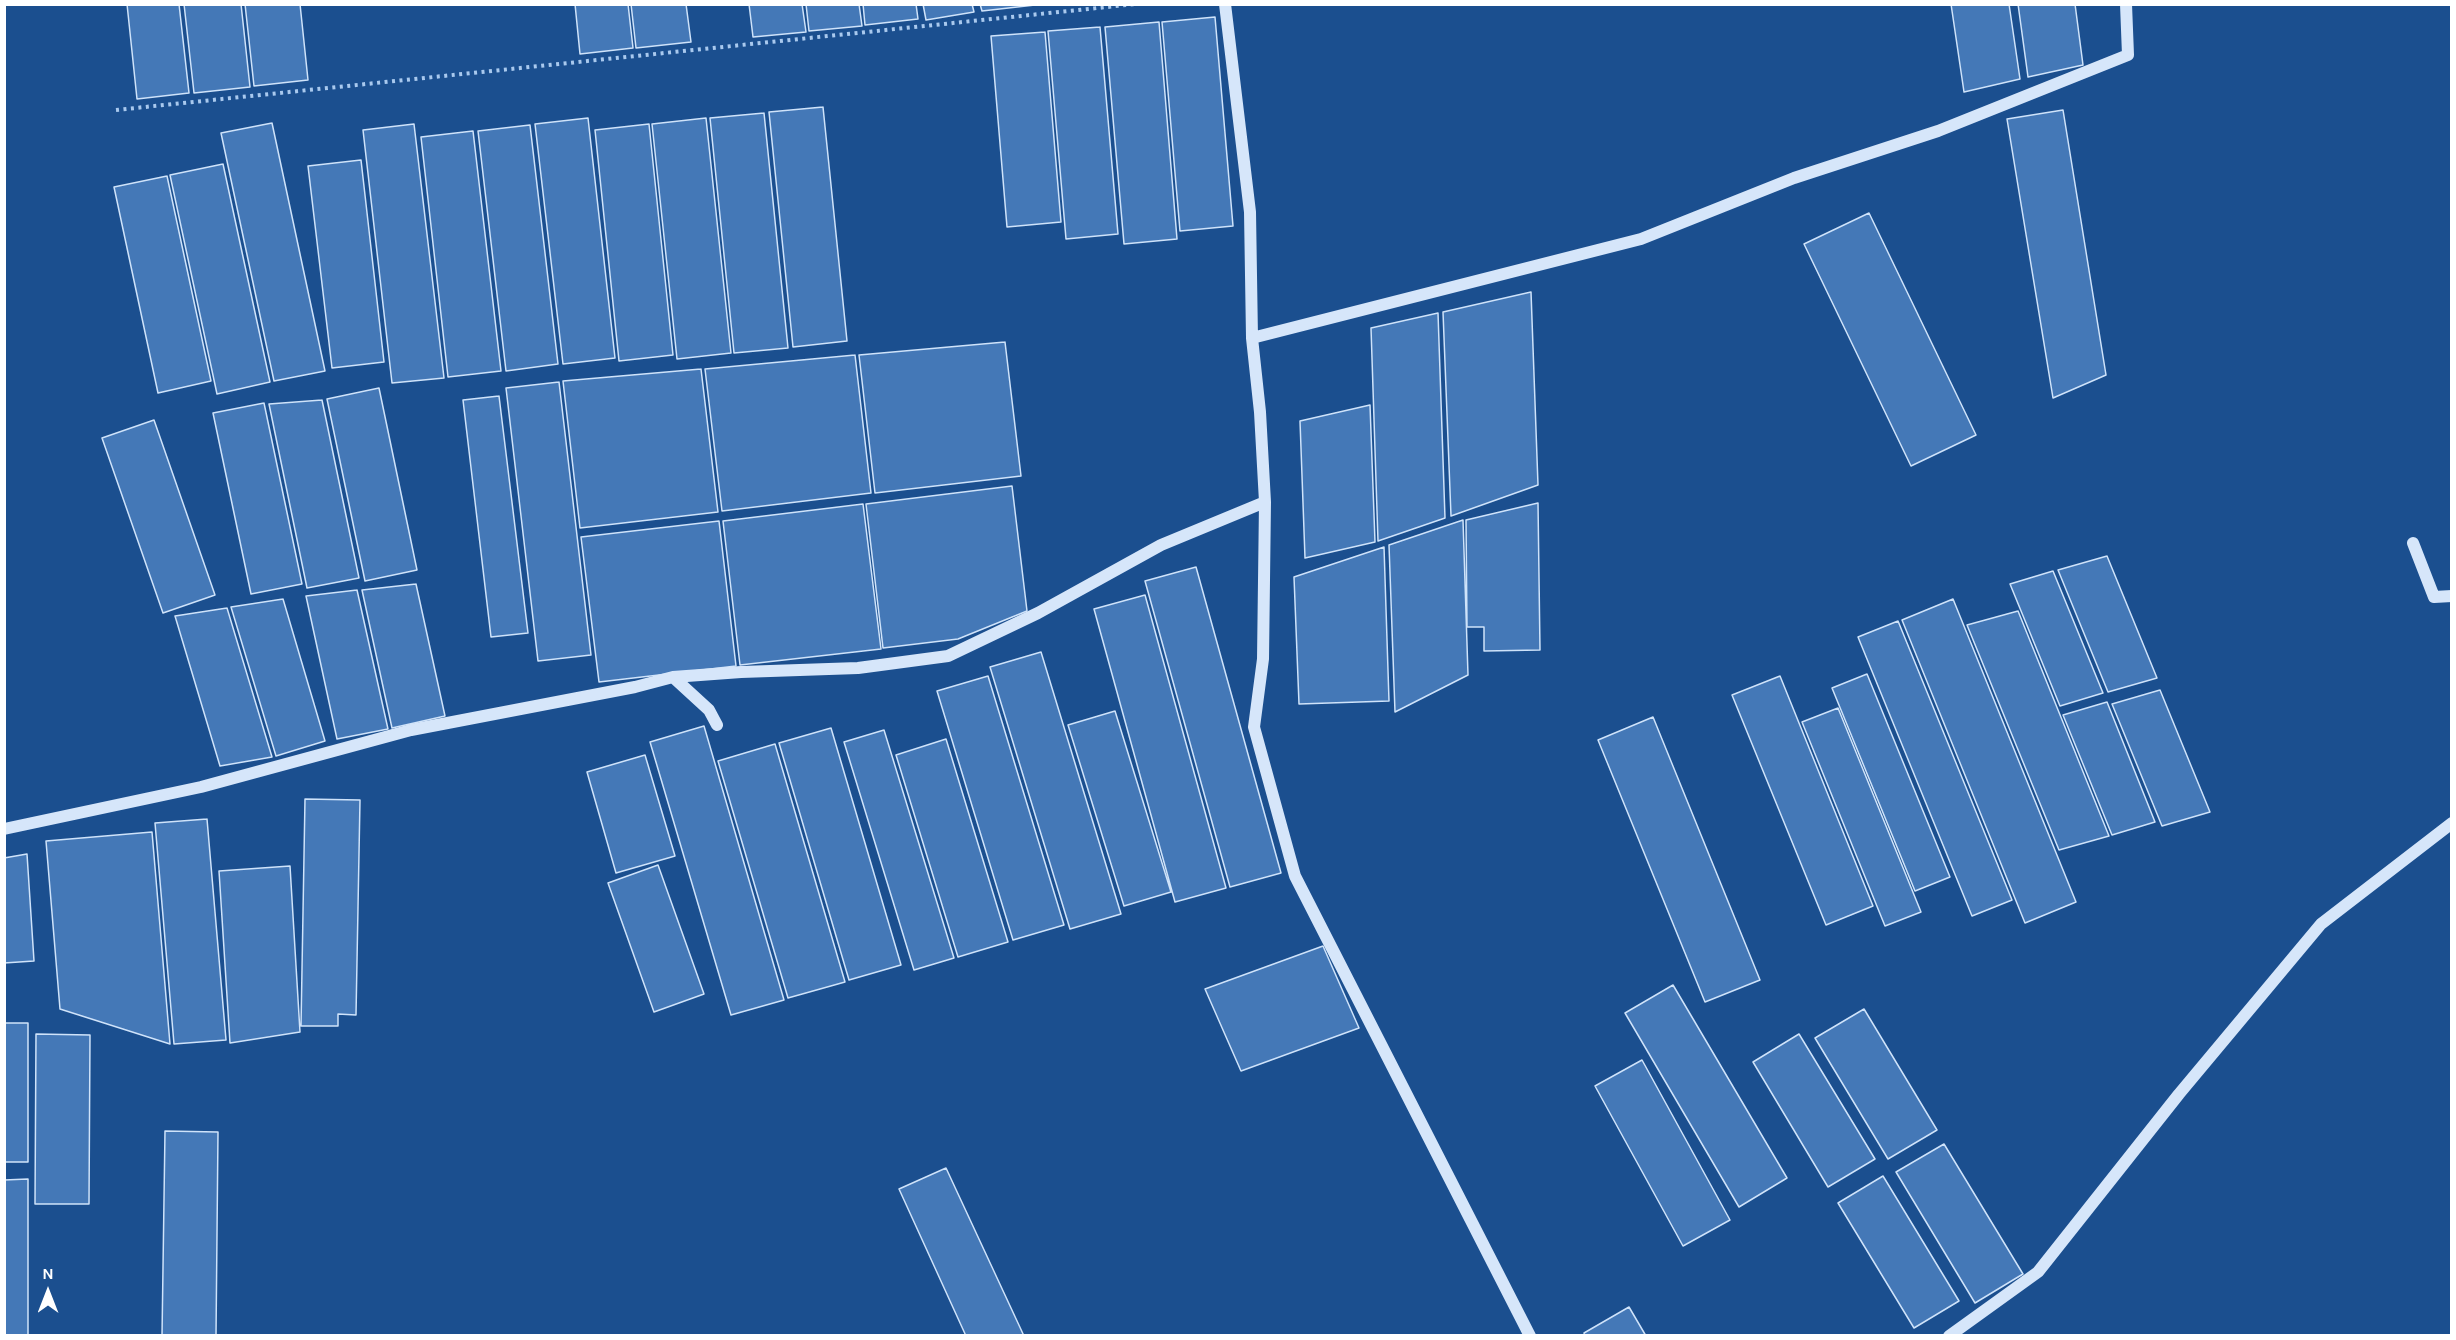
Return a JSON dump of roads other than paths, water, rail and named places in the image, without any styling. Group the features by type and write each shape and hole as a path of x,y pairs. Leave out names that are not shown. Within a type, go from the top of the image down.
{"street":[{"path":"1226,4 1250,212 1252,338 1260,412 1265,502 1263,659 1254,727 1295,876 1530,1335"},
{"path":"1252,338 1641,239 1794,178 1938,131 2128,55 2126,4"},
{"path":"4,830 201,787 411,730 635,687 673,677 858,668 948,656 1038,613 1161,545 1265,502"},
{"path":"2413,543 2434,597 2451,596"},
{"path":"673,677 709,710 717,725"},
{"path":"1949,1335 2038,1272 2179,1095 2321,924 2451,823"}]}
